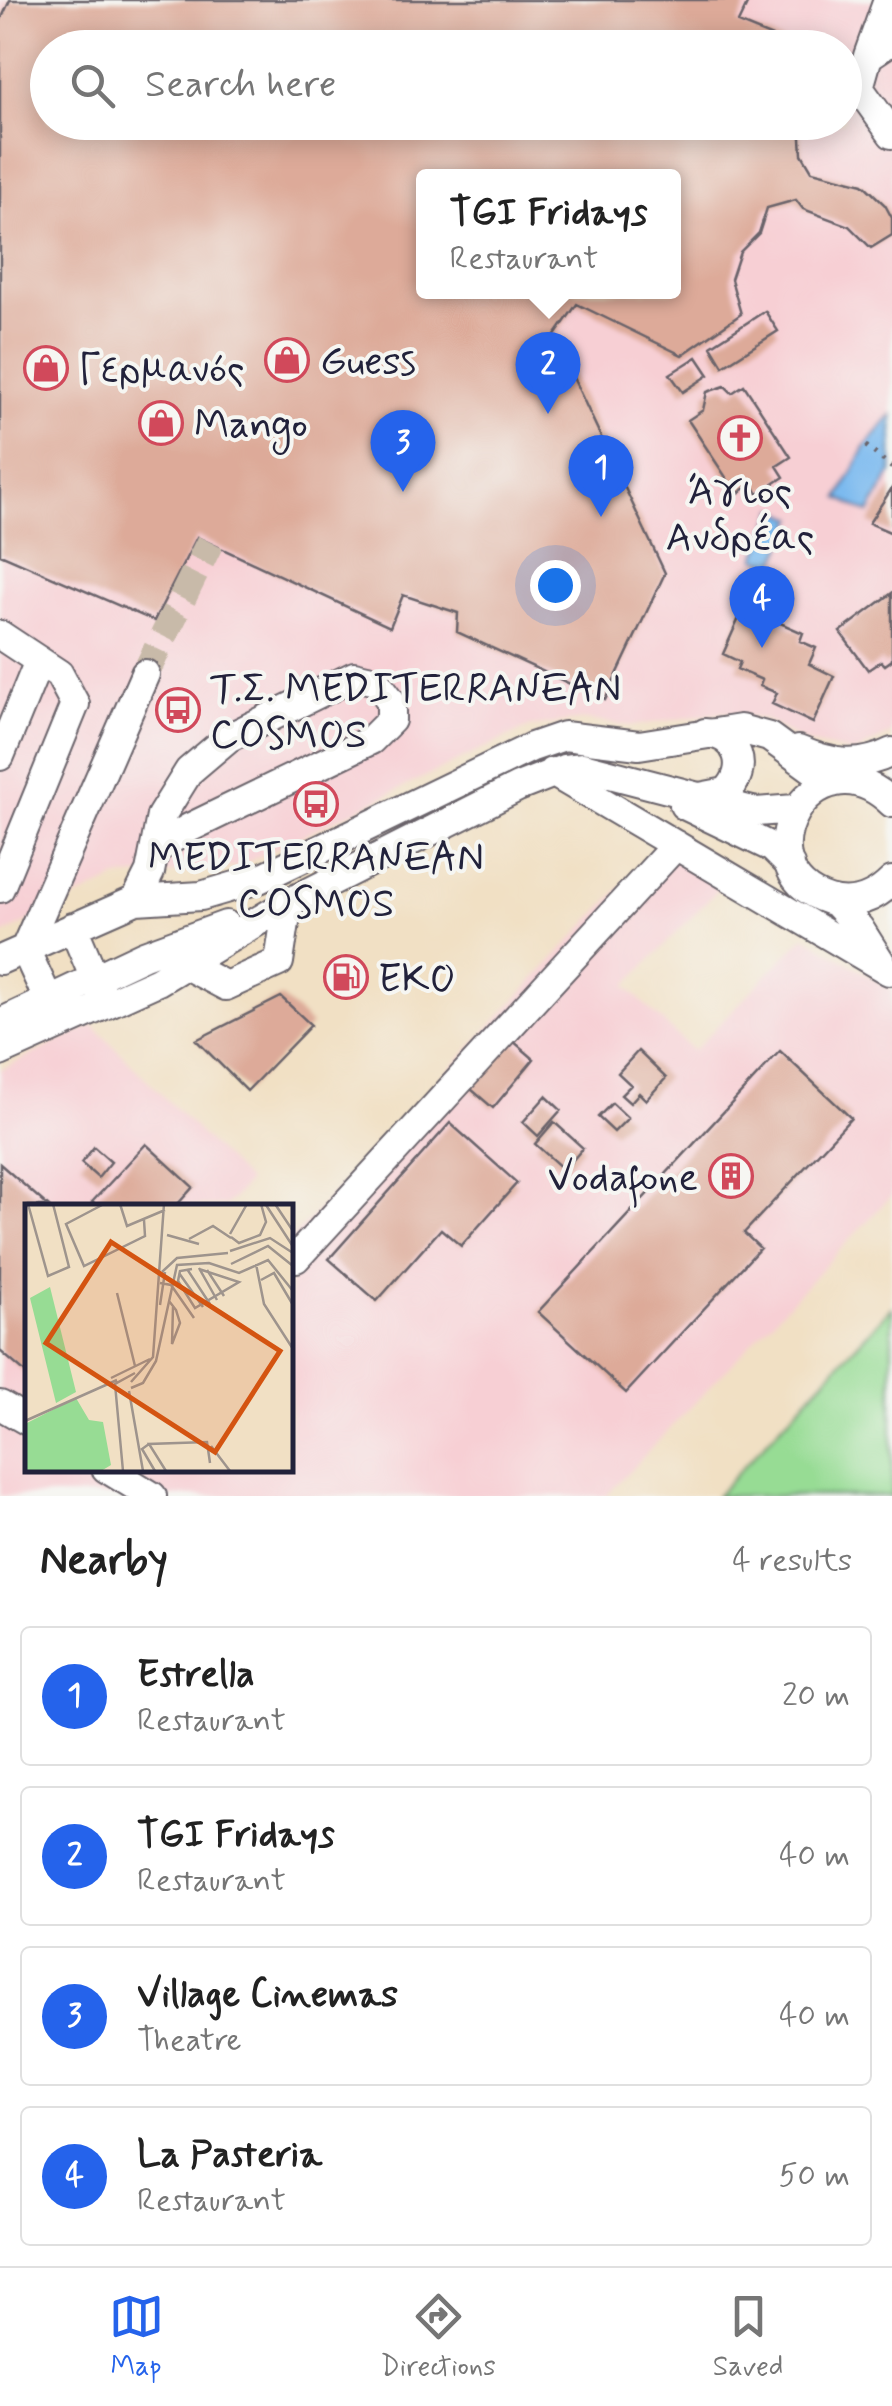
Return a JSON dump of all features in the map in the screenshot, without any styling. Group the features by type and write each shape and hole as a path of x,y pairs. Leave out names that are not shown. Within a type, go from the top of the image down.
{"street":[{"path":"862,77 888,0"},
{"path":"868,56 892,40"},
{"path":"862,92 892,134"},
{"path":"0,635 59,674 75,704 0,888"},
{"path":"0,756 40,661"},
{"path":"12,955 145,674"},
{"path":"136,900 153,860 161,816 189,771 228,738 354,676 376,681 391,701 391,720 371,740 211,818 153,860"},
{"path":"12,955 136,900 201,896 259,880 549,740 578,735 640,745 740,729 842,764 870,762 892,752"},
{"path":"697,796 726,792 734,786 740,766 738,754 725,738 704,733"},
{"path":"774,742 892,804"},
{"path":"774,742 796,778 798,805 786,836 790,865"},
{"path":"0,1052 54,1013 101,991 184,964 288,902 552,772 583,767 756,812 798,805 892,766"},
{"path":"189,771 186,795 196,810 211,818"},
{"path":"552,772 886,968"},
{"path":"629,778 773,848 811,892 835,902 860,928 886,968"},
{"path":"296,1258 676,845"},
{"path":"153,860 156,869 201,896"},
{"path":"886,968 878,934 891,883"},
{"path":"835,902 864,900 891,883"},
{"path":"184,964 226,986 278,962 288,902"},
{"path":"101,991 144,955 288,902"},
{"path":"73,927 101,991"},
{"path":"12,955 54,1013"},
{"path":"0,1023 54,1013"},
{"path":"0,1404 25,1419"},
{"path":"111,1471 152,1496"}],"path":[{"path":"866,446 892,468"}],"shaded area":[{"name":"MEDITERRANEAN COSMOS","path":"0,0 892,0 892,733 854,753 806,743 765,720 726,712 633,726 585,720 529,727 237,867 118,878 0,936"},
{"path":"658,848 722,885 626,986 693,1051 805,936 892,990 892,1195 606,1496 0,1496 0,1070 93,1025 248,1182 228,1204 25,1204 25,1471 292,1471 292,1238"}],"green space":[{"path":"892,1307 892,1496 716,1496"}],"water":[{"path":"892,415 892,472 869,513 839,498 866,446"},
{"path":"776,509 795,518 775,565 756,558"}],"building":[{"path":"10,0 749,0 738,23 755,30 30,30 30,140 801,140 802,154 812,171 863,184 885,205 892,218 892,235 871,248 849,226 803,209 796,200 767,208 759,233 740,252 731,279 741,314 682,355 577,304 554,337 665,573 605,700 457,632 458,613 403,595 390,627 197,537 154,621 0,554 0,22"},
{"path":"765,311 778,331 723,366 711,346"},
{"path":"697,357 709,375 683,392 670,374"},
{"name":"Άγιος Ανδρέας","path":"744,385 791,457 777,466 784,477 758,494 752,484 737,494 688,420 703,410 707,392 725,386 732,393"},
{"path":"892,488 892,533 869,523"},
{"path":"892,593 892,660 885,665 881,661 868,670 840,632"},
{"path":"744,607 803,633 800,641 816,648 809,664 834,676 813,723 772,704 777,693 760,686 762,680 737,669 740,662 723,654"},
{"path":"281,997 311,1025 247,1091 196,1040"},
{"path":"512,1040 534,1059 493,1108 471,1089"},
{"path":"638,1051 666,1078 646,1100 639,1093 630,1103 621,1095 631,1085 618,1073"},
{"name":"Vodafone","path":"780,1051 851,1118 744,1233 760,1248 626,1393 538,1312"},
{"path":"546,1096 561,1110 538,1136 523,1122"},
{"path":"612,1103 628,1118 614,1132 598,1117"},
{"path":"554,1122 583,1148 564,1170 535,1144"},
{"path":"450,1123 517,1183 461,1246 441,1229 377,1301 329,1259"},
{"path":"146,1144 193,1187 178,1204 92,1202"},
{"path":"94,1147 111,1162 98,1178 81,1163"},
{"path":"0,1164 46,1204 25,1204 25,1372 0,1351"}],"tunnel":[{"path":"145,674 210,542"}],"place":[{"name":"Guess","path":"287,360"},
{"name":"Γερμανός","path":"46,368"},
{"name":"TGI Fridays","path":"548,414"},
{"name":"Mango","path":"161,423"},
{"name":"Άγιος Ανδρέας","path":"740,438"},
{"name":"Village Cinemas","path":"403,492"},
{"name":"Estrella","path":"601,517"},
{"name":"La Pasteria","path":"762,648"},
{"name":"Τ.Σ. MEDITERRANEAN COSMOS","path":"178,710"},
{"name":"MEDITERRANEAN COSMOS","path":"316,804"},
{"name":"EKO","path":"346,977"},
{"name":"Vodafone","path":"731,1176"}]}
